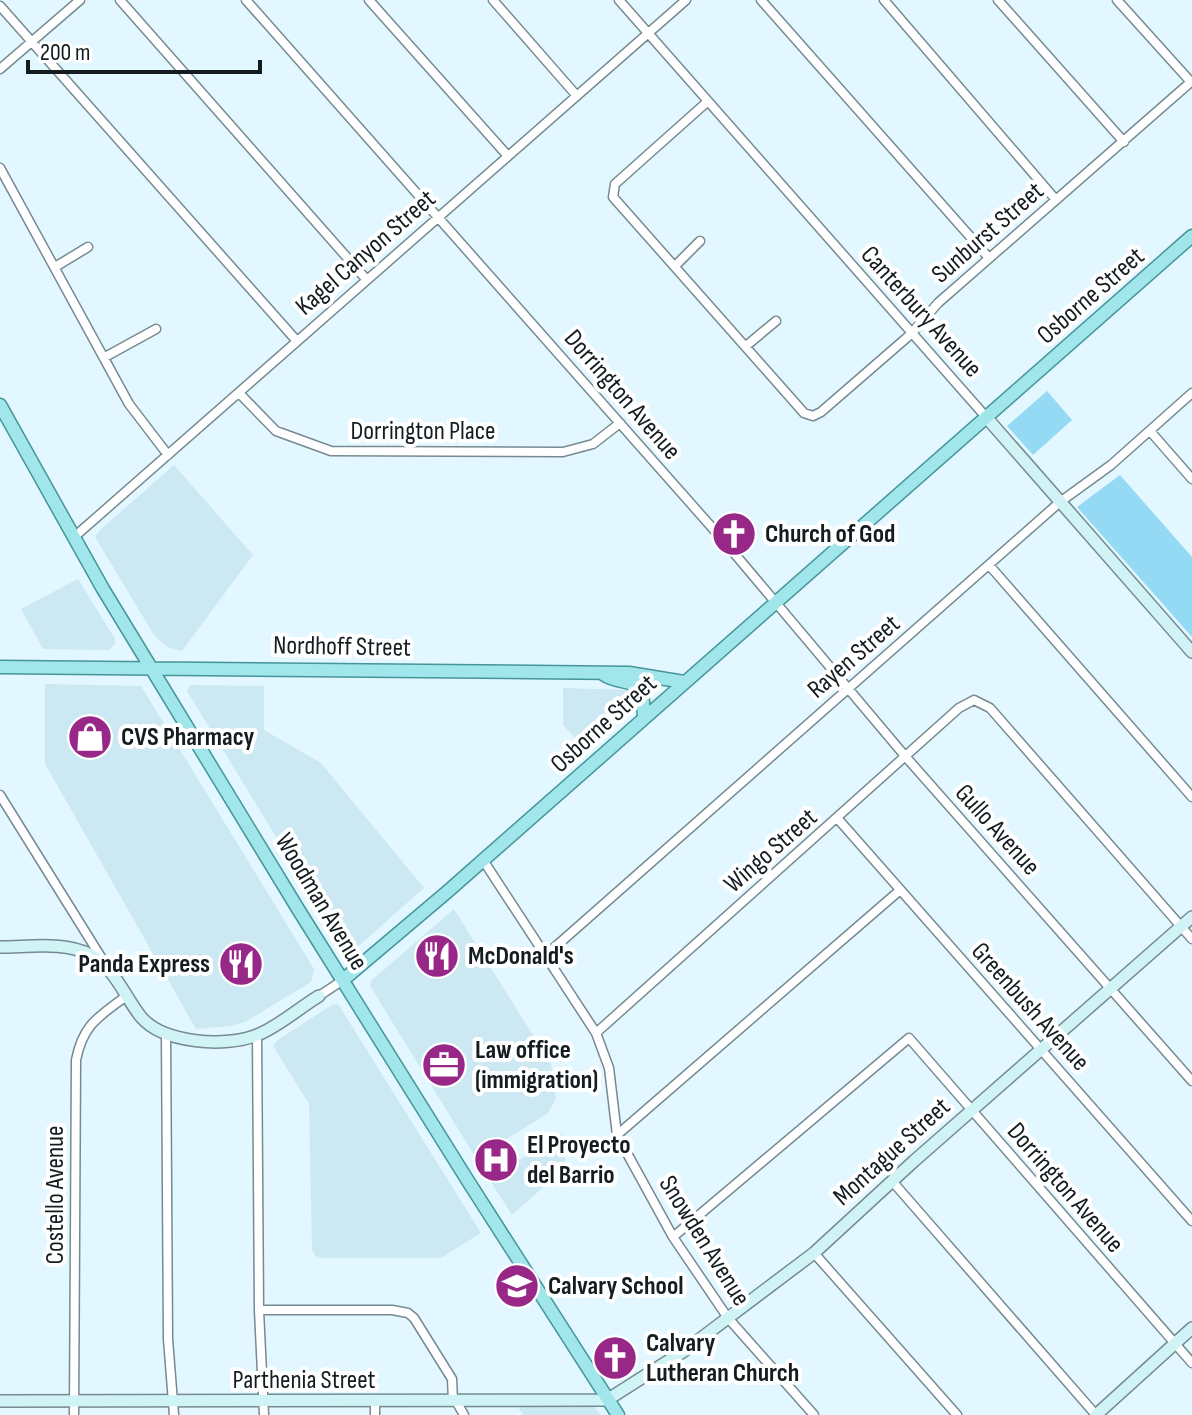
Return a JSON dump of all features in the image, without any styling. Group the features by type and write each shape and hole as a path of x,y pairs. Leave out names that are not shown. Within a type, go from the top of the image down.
{"main road":[{"name":"Osborne Street","path":"343,980 1192,236"},
{"name":"Woodman Avenue","path":"0,405 73,538 343,980 618,1415"},
{"name":"Nordhoff Street","path":"0,667 600,673 642,674 684,682"},
{"path":"600,673 615,682 642,688 644,717"}],"street":[{"path":"0,69 80,0"},
{"path":"120,0 366,279"},
{"path":"246,0 438,217"},
{"path":"369,0 507,155"},
{"path":"493,0 577,96"},
{"name":"Canterbury Avenue","path":"619,0 1192,652"},
{"name":"Kagel Canyon Street","path":"73,538 686,0"},
{"path":"761,0 989,258"},
{"path":"884,0 1056,200"},
{"path":"998,0 1124,142"},
{"path":"1117,0 1192,81"},
{"path":"0,6 296,340"},
{"name":"Sunburst Street","path":"746,346 804,413 813,416 821,412 911,334 938,303 1192,81"},
{"path":"707,102 615,184 613,197 746,346 776,321"},
{"path":"0,168 129,404 168,455"},
{"name":"Dorrington Avenue","path":"438,217 776,601"},
{"path":"675,266 700,241"},
{"path":"55,267 88,247"},
{"path":"105,357 156,329"},
{"name":"Dorrington Place","path":"239,393 276,431 331,451 563,452 593,444 620,423"},
{"name":"Rayen Street","path":"546,955 1060,502 1111,465 1192,393"},
{"path":"1150,431 1192,479"},
{"path":"989,565 1192,797"},
{"name":"Gullo Avenue","path":"776,601 905,756 1192,1081"},
{"name":"Wingo Street","path":"596,1033 959,708 974,700 990,708 1181,927"},
{"path":"0,796 125,997 144,1020 166,1035 168,1339 174,1415"},
{"name":"Greenbush Avenue","path":"838,819 1192,1221"},
{"name":"Snowden Avenue","path":"483,860 596,1033 609,1068 617,1135 673,1237 728,1318 814,1415"},
{"path":"617,1135 899,891"},
{"name":"Montague Street","path":"607,1400 684,1351 814,1253 971,1110 1192,917"},
{"path":"1181,927 1192,939"},
{"path":"0,947 69,948 90,954 106,966"},
{"name":"Osborne Street","path":"166,1035 203,1040 257,1035 343,980"},
{"name":"Costello Avenue","path":"74,1415 76,1060 84,1032 94,1020 125,997"},
{"path":"257,1035 259,1310 264,1409"},
{"name":"Dorrington Avenue","path":"673,1237 909,1038 1192,1363"},
{"path":"892,1181 1096,1415 1192,1328"},
{"path":"814,1253 957,1415"},
{"path":"259,1310 392,1310 408,1313 452,1379 454,1401 464,1415"},
{"name":"Parthenia Street","path":"0,1401 174,1401 264,1409 375,1401 607,1400"},
{"path":"375,1401 375,1415"}],"shaded area":[{"path":"1047,391 1072,420 1033,455 1007,426"},
{"path":"174,465 253,555 182,651 167,647 154,635 95,537"},
{"path":"1120,475 1192,557 1192,637 1077,507"},
{"path":"78,579 115,639 115,644 108,650 43,649 21,609"},
{"path":"45,684 141,686 314,969 311,982 245,1022 196,1029 45,764"},
{"path":"190,685 264,686 264,730 321,763 424,888 354,950 344,948 187,691"},
{"path":"563,688 631,690 636,699 585,748 563,725"},
{"path":"454,909 551,1064 556,1099 547,1114 476,1158 370,986 372,980"},
{"path":"338,1004 481,1233 441,1258 323,1258 316,1256 312,1250 309,1104 273,1046 279,1039"},
{"path":"562,1133 566,1167 512,1215 489,1179"},
{"path":"594,1406 601,1415 523,1415 518,1407"}],"place":[{"name":"Church of God","path":"734,534"},
{"name":"CVS Pharmacy","path":"90,737"},
{"name":"McDonald's","path":"437,956"},
{"name":"Panda Express","path":"241,964"},
{"name":"Law office (immigration)","path":"444,1065"},
{"name":"El Proyecto del Barrio","path":"496,1160"},
{"name":"Calvary School","path":"517,1286"},
{"name":"Calvary Lutheran Church","path":"615,1358"}]}
